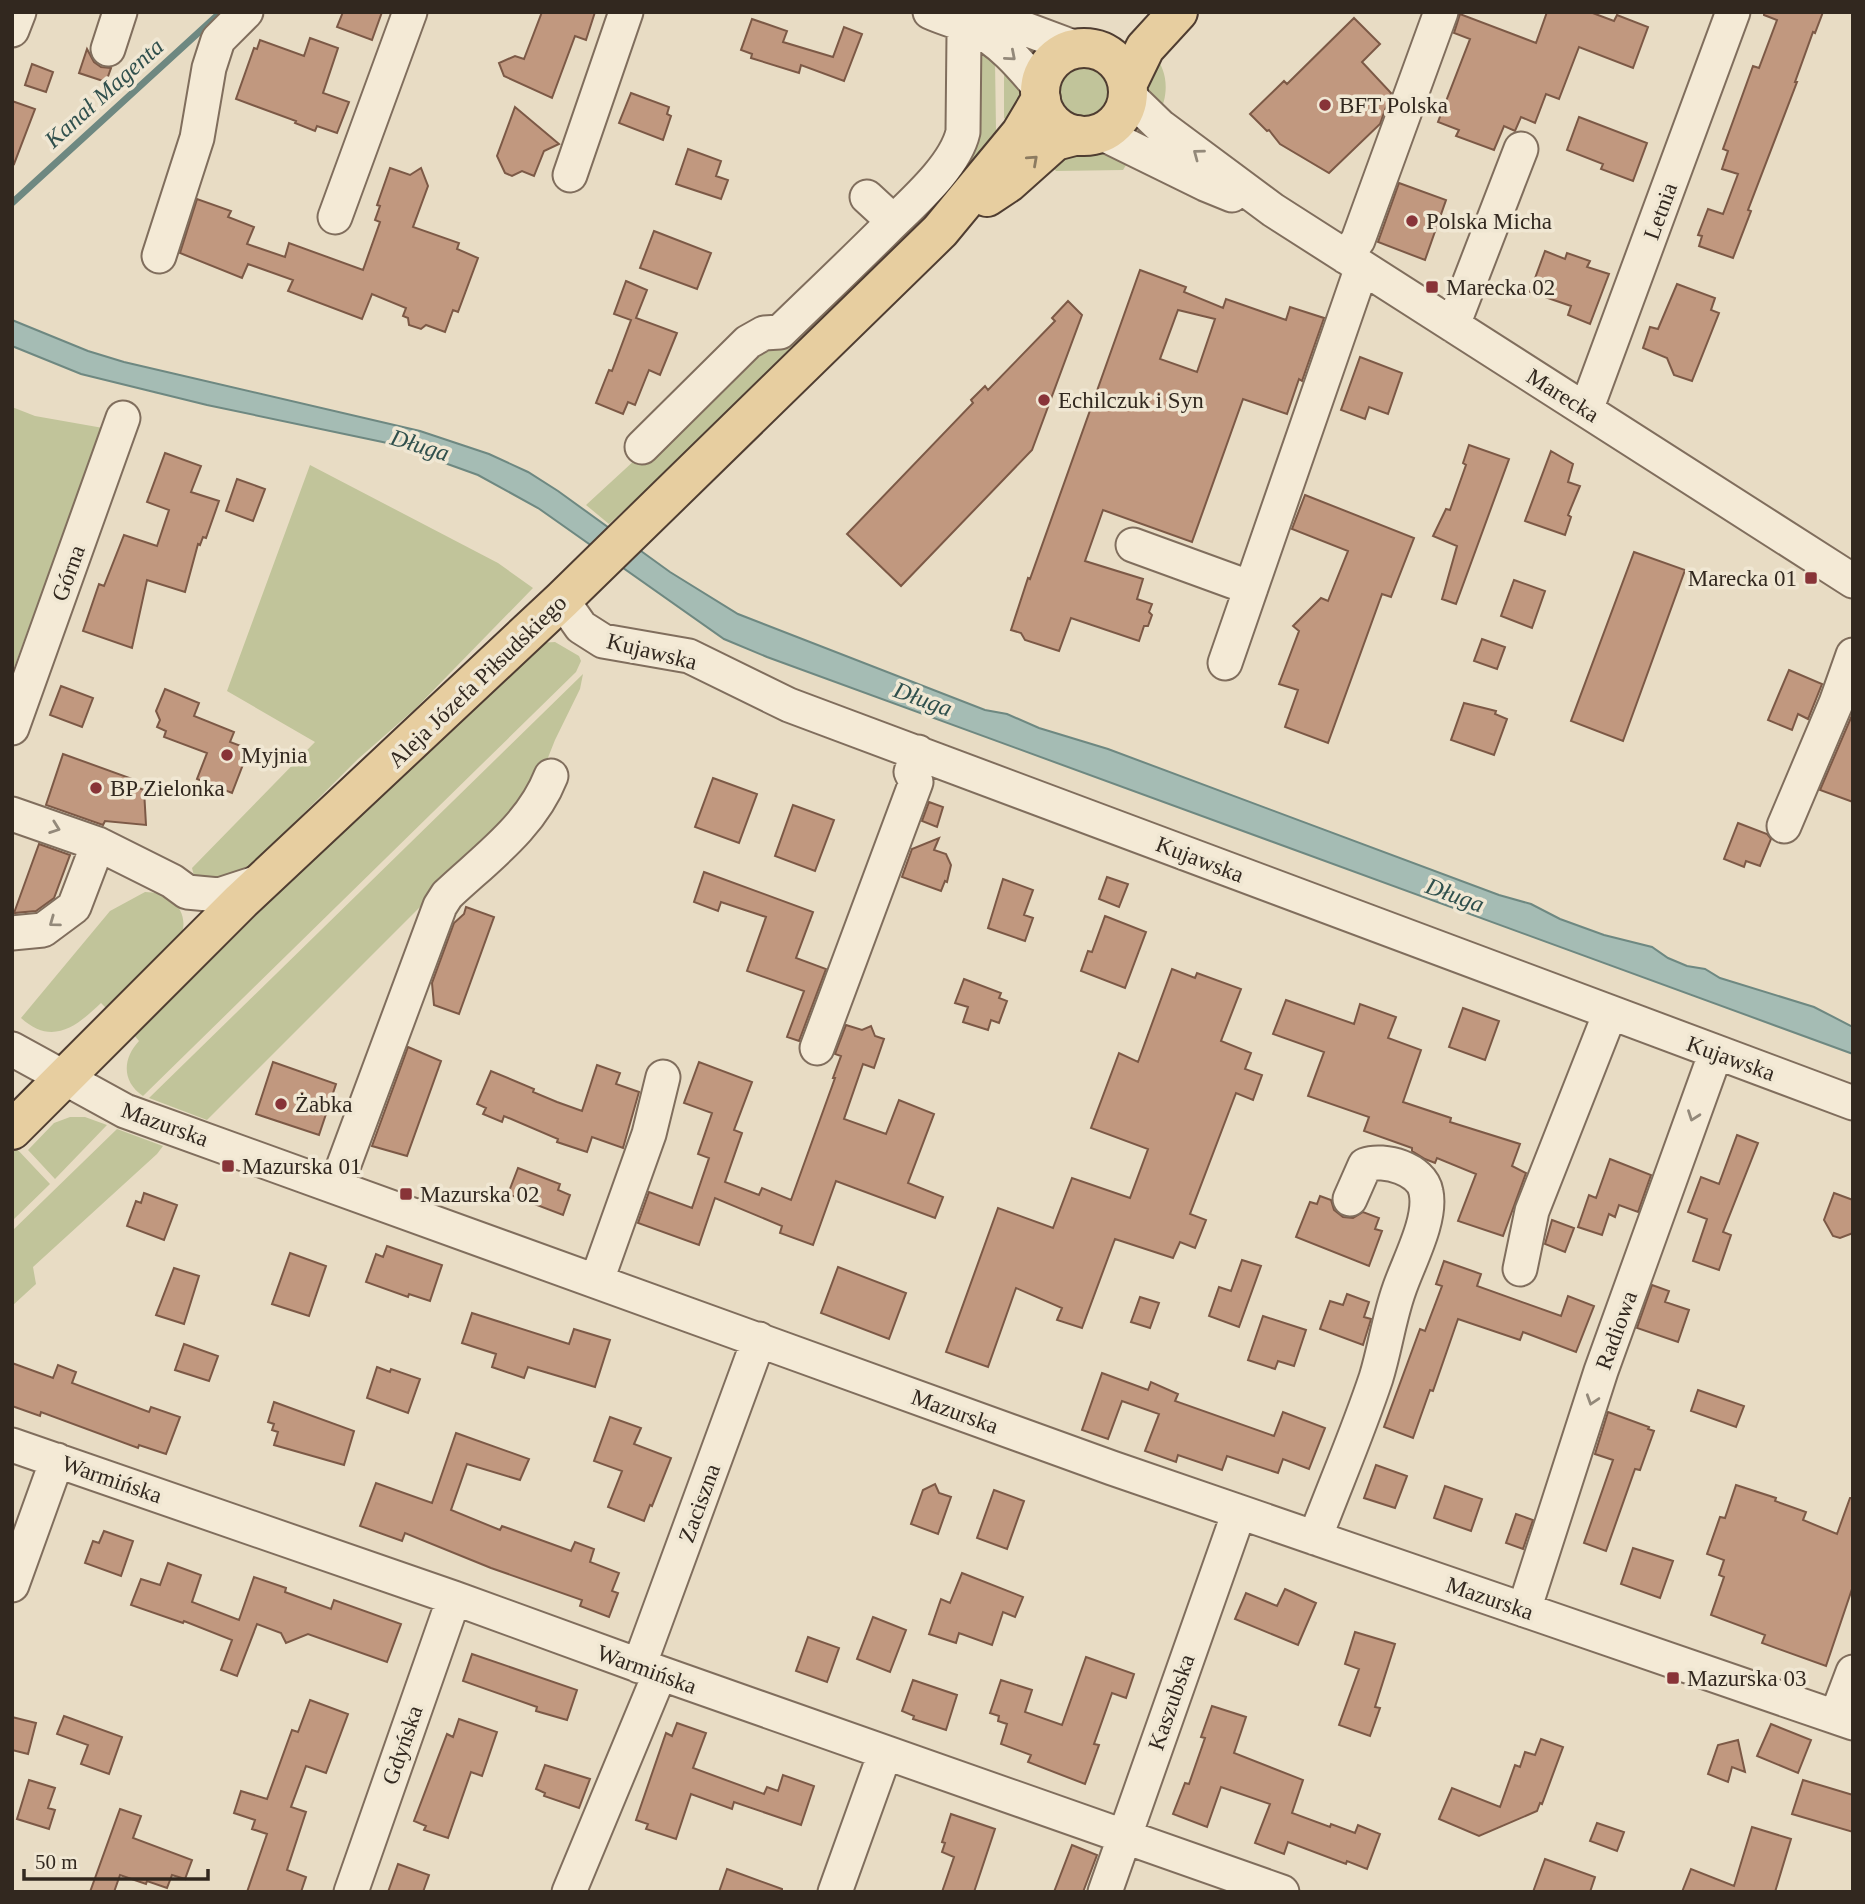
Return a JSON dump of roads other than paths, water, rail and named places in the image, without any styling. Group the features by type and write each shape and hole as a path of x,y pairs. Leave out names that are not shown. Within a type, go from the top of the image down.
{"main road":[{"path":"1147,12 1124,31 1065,52 1048,67 1041,94 1044,110 1058,127 1090,134 1120,118 1126,107 1128,89 1145,48 1178,12"},
{"path":"1082,48 1109,55 1118,63 1128,89"},
{"name":"Aleja Józefa Piłsudskiego","path":"12,1130 264,880 574,588 940,231 1021,133 1041,94"},
{"name":"Aleja Józefa Piłsudskiego","path":"940,231 1008,183 1055,141 1090,134"}],"street":[{"path":"12,30 19,12"},
{"path":"108,49 120,12"},
{"path":"159,256 197,138 209,68 218,40 246,12"},
{"path":"335,217 410,12"},
{"path":"570,175 626,12"},
{"path":"930,12 975,20 1082,48"},
{"path":"1225,663 1354,262 1358,240 1441,12"},
{"name":"Letnia","path":"1586,410 1733,12"},
{"path":"975,20 988,36 1016,59 1041,94"},
{"path":"642,447 748,342 764,333 780,332 893,221 935,177 960,145 964,132 964,34 975,20"},
{"name":"Marecka","path":"1128,89 1160,126 1273,210 1853,582"},
{"name":"Marecka","path":"1090,134 1273,210"},
{"path":"1453,325 1521,149"},
{"path":"867,197 893,221"},
{"name":"Górna","path":"12,728 123,418"},
{"path":"1133,545 1251,588"},
{"name":"Kujawska","path":"574,588 581,627 603,641 689,656 789,705 1853,1103"},
{"path":"1784,826 1836,703 1853,655"},
{"path":"817,1048 916,782 911,772 918,752"},
{"path":"336,1186 440,906 447,895 527,821 543,797 551,776"},
{"path":"12,814 98,844 172,881 187,892 219,895 264,880"},
{"path":"12,933 43,930 74,907 98,844"},
{"path":"187,892 197,921 191,952"},
{"path":"1520,1269 1532,1211 1610,1013"},
{"name":"Mazurska","path":"12,1049 125,1111 1239,1512 1844,1720"},
{"name":"Radiowa","path":"1524,1610 1601,1371 1716,1052"},
{"path":"597,1280 649,1134 663,1077"},
{"path":"1315,1538 1376,1378 1398,1292 1421,1233 1426,1209 1426,1191 1415,1174 1398,1166 1376,1161 1365,1165 1350,1199"},
{"name":"Zaciszna","path":"569,1892 649,1670 760,1339"},
{"name":"Warmińska","path":"12,1445 454,1598 649,1670 1282,1892"},
{"path":"12,1585 57,1460"},
{"name":"Kaszubska","path":"1105,1892 1239,1512"},
{"name":"Gdyńska","path":"351,1892 454,1598"},
{"path":"1844,1720 1853,1672"},
{"path":"835,1892 885,1753"}],"water":[{"name":"Długa","path":"12,320 88,351 124,362 420,431 489,454 528,472 558,491 670,572 738,614 985,710 1007,714 1039,728 1108,749 1499,895 1531,904 1560,919 1604,935 1652,947 1687,966 1705,969 1720,978 1814,1007 1853,1027 1853,1054 767,657 724,639 538,508 478,475 392,444 207,405 81,374 12,346"}],"waterway":[{"name":"Kanał Magenta","path":"12,203 221,12"}],"place":[{"name":"BFT Polska","path":"1325,105"},
{"name":"Polska Micha","path":"1412,221"},
{"name":"Marecka 02","path":"1432,287"},
{"name":"Echilczuk i Syn","path":"1044,400"},
{"name":"Marecka 01","path":"1811,578"},
{"name":"Myjnia","path":"227,755"},
{"name":"BP Zielonka","path":"96,788"},
{"name":"Żabka","path":"281,1104"},
{"name":"Mazurska 01","path":"228,1166"},
{"name":"Mazurska 02","path":"406,1194"},
{"name":"Mazurska 03","path":"1673,1678"}]}
